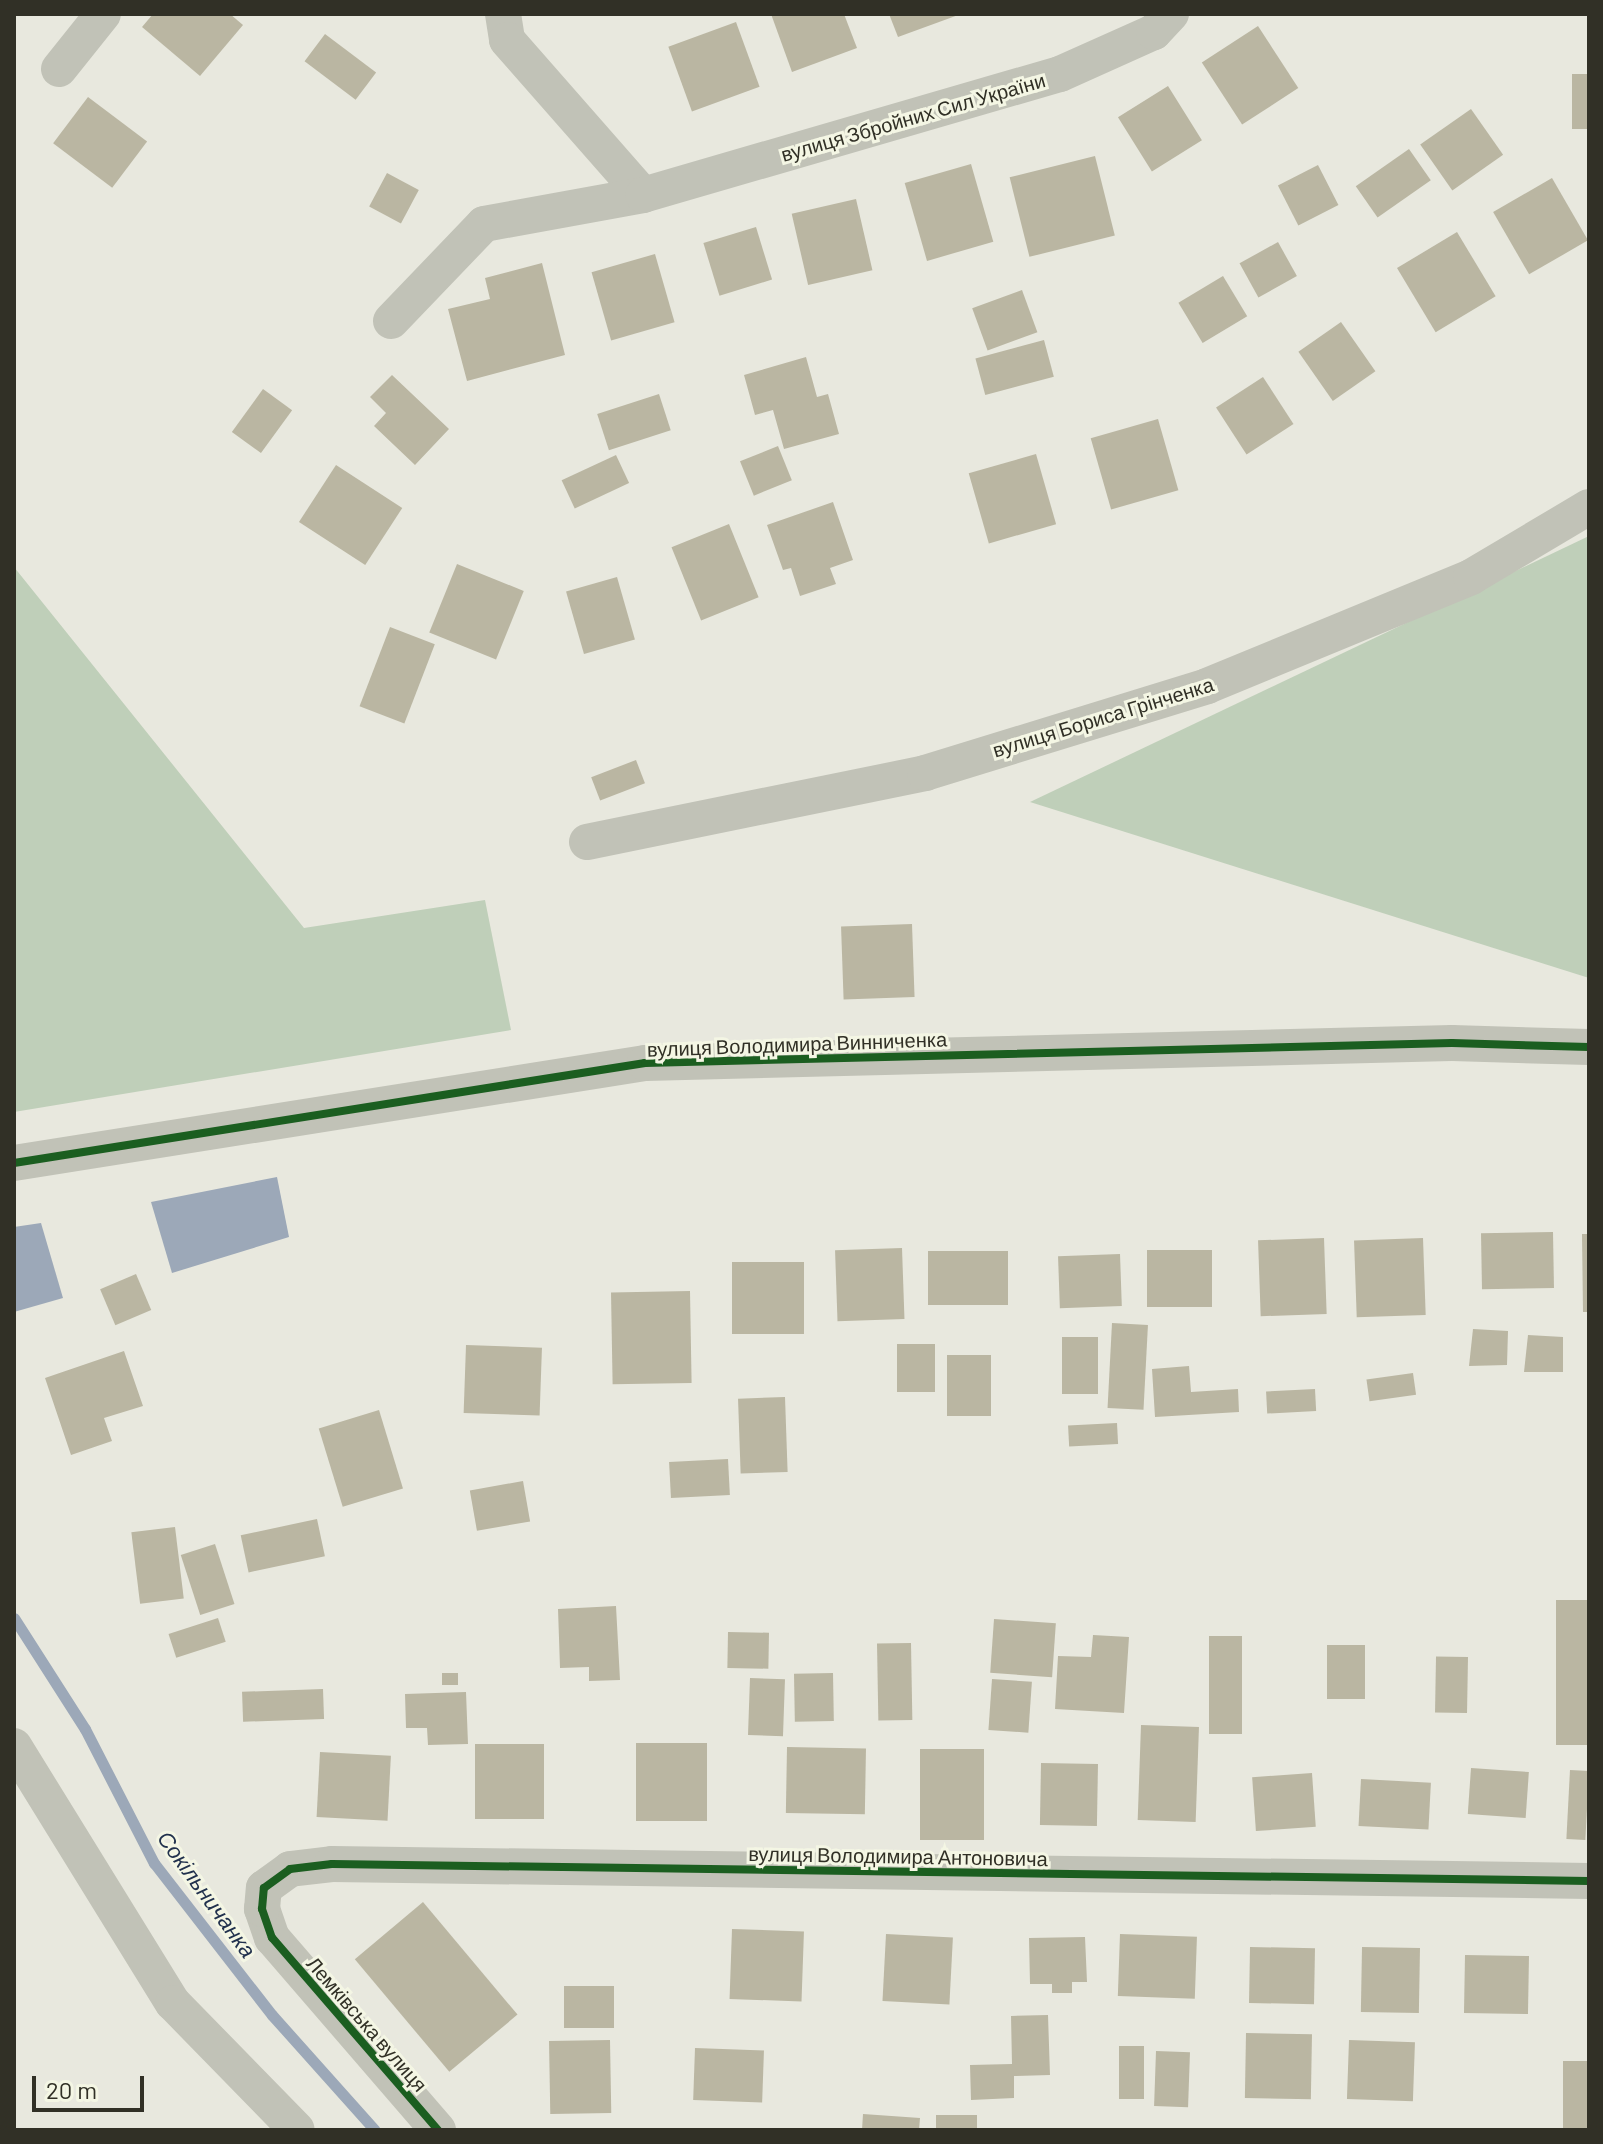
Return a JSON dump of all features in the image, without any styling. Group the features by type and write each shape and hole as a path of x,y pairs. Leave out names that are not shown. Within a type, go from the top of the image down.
{"street":[{"path":"59,69 103,14"},
{"path":"503,14 507,40 643,195"},
{"name":"вулиця Збройних Сил України","path":"391,321 484,224 643,195 1060,74 1154,32 1171,14"},
{"name":"вулиця Бориса Грінченка","path":"587,842 925,773 1207,686 1471,577 1589,507"},
{"name":"вулиця Володимира Винниченка","path":"14,1163 645,1063 1452,1043 1589,1047"},
{"path":"14,1746 173,2003 297,2130"},
{"name":"вулиця Володимира Антоновича","path":"272,1938 262,1909 264,1888 290,1869 332,1864 1589,1881"},
{"name":"Лемківська вулиця","path":"272,1938 438,2130"}],"green space":[{"path":"1589,536 1589,978 1030,802"},
{"path":"14,567 304,928 485,900 511,1030 14,1112"}],"water":[{"path":"277,1177 289,1237 172,1273 151,1202"},
{"path":"41,1223 63,1298 14,1312 14,1227"}],"building":[{"path":"153,14 230,14 243,25 200,76 142,27"},
{"path":"771,14 844,14 857,48 792,72"},
{"path":"889,14 961,14 898,37"},
{"path":"736,22 760,87 692,111 668,47"},
{"path":"1258,26 1298,88 1242,125 1202,62"},
{"path":"325,34 376,73 356,100 305,61"},
{"path":"1572,74 1589,74 1589,129 1572,129"},
{"path":"1168,86 1202,140 1152,172 1118,117"},
{"path":"88,97 147,142 112,188 53,143"},
{"path":"1471,109 1503,155 1452,190 1420,145"},
{"path":"1409,149 1431,180 1378,217 1356,186"},
{"path":"1095,156 1115,236 1029,257 1010,177"},
{"path":"971,164 993,242 927,261 905,183"},
{"path":"1318,165 1338,205 1298,226 1278,185"},
{"path":"387,173 419,190 401,223 369,207"},
{"path":"1552,178 1588,240 1529,274 1493,212"},
{"path":"856,199 872,270 808,285 792,214"},
{"path":"756,227 772,280 719,296 703,243"},
{"path":"1457,232 1496,296 1436,332 1397,268"},
{"path":"1278,242 1297,276 1258,297 1240,263"},
{"path":"655,254 675,322 611,340 592,272"},
{"path":"542,263 565,355 467,381 448,309 490,299 485,278"},
{"path":"1223,276 1247,316 1203,343 1178,303"},
{"path":"1022,290 1037,332 988,350 972,308"},
{"path":"1341,322 1375,371 1333,401 1298,352"},
{"path":"1044,340 1054,377 985,395 975,358"},
{"path":"806,357 817,397 828,394 839,434 784,449 773,410 755,415 744,375"},
{"path":"392,375 449,429 415,465 374,426 386,413 370,397"},
{"path":"1263,377 1293,424 1247,454 1216,407"},
{"path":"263,389 292,410 261,453 232,432"},
{"path":"659,394 671,430 609,450 597,414"},
{"path":"1158,419 1178,490 1111,509 1091,438"},
{"path":"778,446 792,480 754,496 740,461"},
{"path":"1036,454 1056,524 989,543 969,473"},
{"path":"616,455 629,483 575,508 562,480"},
{"path":"336,465 402,508 365,565 299,522"},
{"path":"833,502 853,560 830,568 836,584 800,596 791,568 783,570 767,525"},
{"path":"729,524 759,597 701,620 672,547"},
{"path":"457,564 524,591 496,660 429,633"},
{"path":"617,577 635,639 584,654 566,592"},
{"path":"390,627 435,644 404,724 360,706"},
{"path":"636,760 645,783 600,801 591,777"},
{"path":"912,924 915,997 844,999 841,926"},
{"path":"1553,1232 1554,1288 1482,1289 1481,1233"},
{"path":"1582,1234 1589,1234 1589,1312 1583,1312"},
{"path":"1324,1238 1327,1314 1261,1316 1258,1240"},
{"path":"1423,1238 1426,1315 1357,1317 1354,1240"},
{"path":"902,1248 904,1319 838,1321 835,1250"},
{"path":"1147,1250 1212,1250 1212,1307 1147,1307"},
{"path":"928,1251 1008,1251 1008,1305 928,1305"},
{"path":"1120,1254 1122,1306 1060,1308 1058,1256"},
{"path":"732,1262 804,1262 804,1334 732,1334"},
{"path":"136,1274 151,1310 115,1325 100,1289"},
{"path":"690,1291 692,1383 613,1384 611,1292"},
{"path":"1112,1323 1148,1325 1144,1410 1108,1408"},
{"path":"1473,1329 1508,1331 1507,1365 1469,1366"},
{"path":"1528,1335 1563,1337 1563,1372 1524,1372"},
{"path":"1062,1337 1098,1337 1098,1394 1062,1394"},
{"path":"897,1344 935,1344 935,1392 897,1392"},
{"path":"466,1345 542,1348 540,1416 464,1413"},
{"path":"124,1351 143,1406 104,1418 112,1441 71,1455 45,1378"},
{"path":"947,1355 991,1355 991,1416 947,1416"},
{"path":"1189,1366 1191,1392 1238,1389 1239,1412 1155,1417 1152,1369"},
{"path":"1413,1373 1416,1395 1370,1401 1366,1380"},
{"path":"1315,1389 1316,1411 1267,1414 1266,1392"},
{"path":"785,1397 788,1472 741,1474 738,1399"},
{"path":"379,1410 403,1488 343,1507 319,1428"},
{"path":"1117,1423 1118,1444 1069,1447 1068,1426"},
{"path":"728,1459 730,1495 671,1498 669,1462"},
{"path":"523,1481 530,1521 477,1531 470,1490"},
{"path":"317,1519 325,1556 249,1572 241,1535"},
{"path":"175,1527 184,1598 140,1604 131,1532"},
{"path":"215,1544 234,1604 200,1615 181,1555"},
{"path":"1556,1600 1589,1600 1589,1745 1556,1745"},
{"path":"616,1606 620,1680 589,1681 589,1667 560,1668 558,1609"},
{"path":"218,1618 226,1642 176,1658 169,1634"},
{"path":"994,1619 1056,1623 1052,1677 990,1673"},
{"path":"728,1632 769,1633 768,1669 727,1668"},
{"path":"1093,1635 1129,1637 1124,1713 1055,1709 1058,1656 1091,1657"},
{"path":"1209,1636 1242,1636 1242,1734 1209,1734"},
{"path":"911,1643 912,1720 878,1721 877,1644"},
{"path":"1327,1645 1365,1645 1365,1699 1327,1699"},
{"path":"1436,1656 1468,1657 1467,1713 1435,1712"},
{"path":"442,1673 458,1673 458,1685 442,1685"},
{"path":"833,1673 834,1721 795,1722 794,1674"},
{"path":"750,1678 785,1679 783,1736 748,1735"},
{"path":"992,1679 1032,1682 1028,1733 988,1730"},
{"path":"323,1689 324,1719 243,1722 242,1692"},
{"path":"466,1692 468,1744 428,1745 427,1728 406,1728 405,1694"},
{"path":"1141,1725 1199,1727 1196,1822 1138,1820"},
{"path":"636,1743 707,1743 707,1821 636,1821"},
{"path":"475,1744 544,1744 544,1819 475,1819"},
{"path":"787,1747 866,1748 865,1814 786,1813"},
{"path":"920,1749 984,1749 984,1840 920,1840"},
{"path":"320,1752 391,1756 388,1821 317,1817"},
{"path":"1041,1763 1098,1764 1097,1826 1040,1825"},
{"path":"1471,1768 1529,1772 1526,1818 1468,1814"},
{"path":"1570,1770 1589,1771 1585,1840 1566,1839"},
{"path":"1312,1773 1316,1827 1256,1831 1252,1777"},
{"path":"1361,1779 1431,1783 1428,1830 1359,1826"},
{"path":"423,1902 517,2015 449,2072 355,1959"},
{"path":"732,1929 804,1932 802,2001 730,1999"},
{"path":"886,1934 953,1938 949,2004 882,2001"},
{"path":"1120,1934 1197,1937 1195,1999 1118,1996"},
{"path":"1085,1937 1087,1982 1072,1982 1072,1993 1052,1993 1052,1984 1030,1984 1029,1938"},
{"path":"1250,1947 1315,1948 1314,2004 1249,2003"},
{"path":"1362,1947 1420,1948 1419,2013 1361,2012"},
{"path":"1465,1955 1529,1956 1528,2014 1464,2013"},
{"path":"564,1986 614,1986 614,2028 564,2028"},
{"path":"1048,2015 1050,2075 1014,2076 1014,2098 971,2100 970,2065 1012,2064 1011,2016"},
{"path":"1246,2033 1312,2034 1311,2099 1245,2098"},
{"path":"610,2040 611,2113 550,2114 549,2041"},
{"path":"1349,2040 1415,2042 1413,2101 1347,2099"},
{"path":"1119,2046 1144,2046 1144,2099 1119,2099"},
{"path":"695,2048 764,2050 762,2102 693,2100"},
{"path":"1156,2051 1190,2052 1188,2107 1154,2106"},
{"path":"1563,2061 1589,2061 1589,2130 1563,2130"},
{"path":"863,2114 920,2118 919,2130 862,2130"},
{"path":"936,2115 977,2115 977,2130 936,2130"}],"waterway":[{"name":"Сокільничанка","path":"14,1618 85,1729 154,1863 272,2015 375,2130"}],"cycle path":[{"path":"14,1163 645,1063 1452,1043 1589,1047"},
{"path":"438,2130 272,1938 262,1909 264,1888 290,1869 332,1864 1589,1881"}]}
